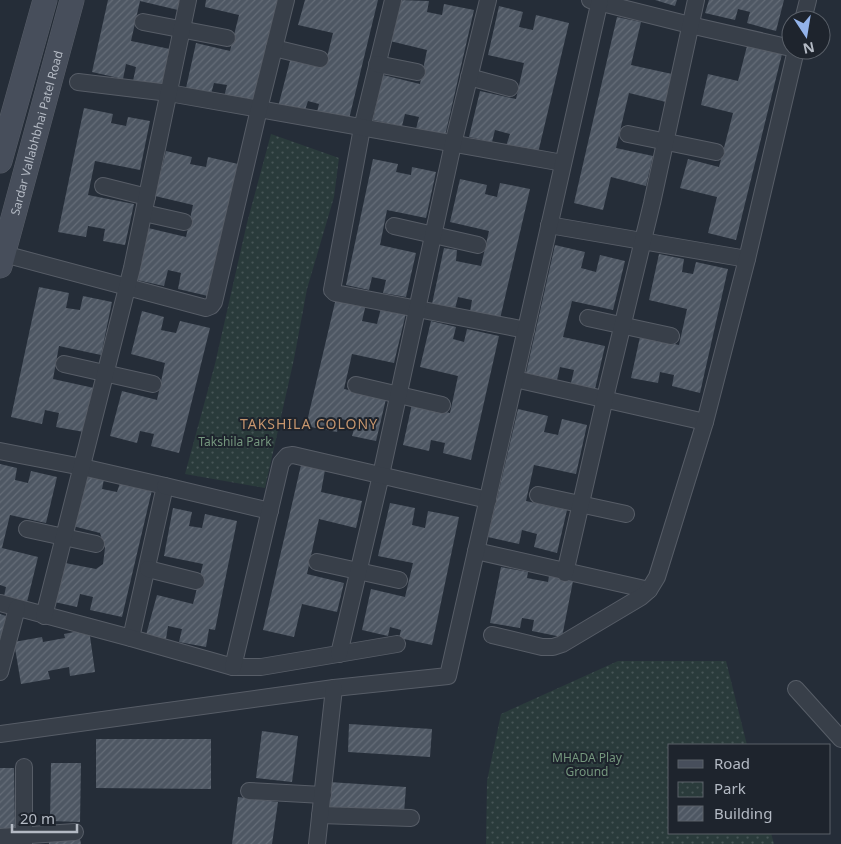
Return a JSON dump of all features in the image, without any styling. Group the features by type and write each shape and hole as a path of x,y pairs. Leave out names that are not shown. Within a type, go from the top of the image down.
{"main road":[{"path":"0,161 45,0"},
{"name":"Sardar Vallabhbhai Patel Road","path":"1,258 72,0"}],"street":[{"path":"44,616 127,288 188,0"},
{"path":"1,258 206,308 213,304 286,0"},
{"path":"392,0 362,128 332,290 335,293 526,330"},
{"path":"338,654 381,475 453,144 488,0"},
{"path":"565,572 604,398 643,241 696,0"},
{"path":"0,734 334,688 448,676 563,164 596,1 781,46"},
{"path":"143,22 227,38"},
{"path":"274,48 320,59"},
{"path":"492,636 542,647 553,647 562,644 641,597 649,590 657,577 705,422 747,259 794,60"},
{"path":"377,64 417,72"},
{"path":"469,77 510,88"},
{"path":"78,82 169,93 563,164"},
{"path":"628,134 716,152"},
{"path":"103,186 184,222"},
{"path":"549,225 747,259"},
{"path":"394,226 478,245"},
{"path":"588,318 671,336"},
{"path":"64,364 153,384"},
{"path":"515,379 705,422"},
{"path":"356,385 442,405"},
{"path":"0,451 82,467 270,511"},
{"path":"233,667 281,464 287,456 293,455 488,500"},
{"path":"131,638 148,569 165,486"},
{"path":"538,495 626,514"},
{"path":"27,529 96,544"},
{"path":"476,552 649,590"},
{"path":"318,562 399,580"},
{"path":"148,569 196,581"},
{"path":"0,604 233,667 261,667 397,644"},
{"path":"0,672 17,608"},
{"path":"317,844 334,688"},
{"path":"796,689 841,740"},
{"path":"24,767 24,840"},
{"path":"249,791 323,795"},
{"path":"320,816 411,818"},
{"path":"0,837 24,840 75,832"}],"green space":[{"name":"Takshila Park","path":"271,134 339,158 334,197 307,289 294,359 265,488 185,474 215,364 247,223"},
{"name":"MHADA Play Ground","path":"618,661 726,661 747,744 668,744 668,834 771,834 774,844 486,844 487,781 501,714"}],"building":[{"path":"108,0 181,0 178,10 140,1 131,41 170,49 161,87 133,81 136,67 126,64 123,79 92,72"},
{"path":"206,0 278,0 254,103 224,97 227,85 214,83 211,94 186,88 196,43 230,51 239,15 205,7"},
{"path":"305,0 378,0 348,123 316,116 319,104 308,101 304,113 278,107 291,57 325,65 333,33 298,25"},
{"path":"399,0 429,1 427,12 442,15 444,4 474,10 445,136 416,129 419,117 405,114 402,126 373,120 383,75 420,84 427,50 390,41"},
{"path":"655,0 677,0 675,6"},
{"path":"709,0 784,0 776,31 747,23 750,12 738,9 735,20 705,13"},
{"path":"499,6 523,12 519,27 533,30 536,15 569,23 538,153 506,146 510,134 495,130 492,142 469,137 480,91 516,99 524,63 488,55"},
{"path":"617,17 641,22 631,65 672,74 666,102 629,93 616,148 653,156 646,186 611,177 603,210 574,203"},
{"path":"747,46 781,54 736,240 708,233 717,197 680,188 688,159 719,167 733,113 701,105 708,74 738,81"},
{"path":"84,108 113,114 111,123 126,126 128,117 150,121 140,170 95,161 88,195 134,204 125,245 103,241 105,229 88,226 86,237 58,232"},
{"path":"166,151 192,157 190,164 206,167 208,157 238,164 208,296 178,289 181,273 168,270 164,286 137,280 148,228 186,237 193,205 155,196"},
{"path":"373,159 398,164 396,172 411,175 412,167 436,172 426,218 387,210 380,245 416,253 406,297 383,293 386,280 372,277 369,290 346,285"},
{"path":"460,179 487,185 485,194 497,197 500,183 530,189 500,319 470,312 472,300 458,297 455,309 432,304 444,248 457,250 456,261 481,266 489,231 450,222"},
{"path":"555,245 585,252 581,268 596,272 600,255 625,261 613,310 572,301 563,337 605,346 595,389 571,383 574,370 560,367 557,380 526,373"},
{"path":"659,254 684,259 682,272 693,274 696,262 728,269 700,393 672,386 674,375 660,372 658,383 631,378 640,337 679,345 687,309 649,300"},
{"path":"39,287 69,293 66,308 80,310 83,296 112,302 101,355 59,346 53,379 94,388 84,432 56,427 59,413 45,410 42,424 11,417"},
{"path":"336,298 366,304 362,321 377,324 381,308 406,313 394,363 352,354 344,389 386,399 376,441 352,436 356,422 341,419 337,432 306,426"},
{"path":"142,311 164,317 161,330 176,333 180,321 210,328 179,453 151,446 154,434 140,431 137,443 110,436 122,391 157,400 165,363 131,354"},
{"path":"431,321 456,327 453,339 464,342 467,329 499,336 471,460 443,453 445,443 431,440 429,451 403,445 412,404 450,413 458,376 420,367"},
{"path":"518,409 548,416 544,432 558,435 562,419 587,425 576,474 534,465 526,501 567,510 557,553 534,547 537,534 522,530 519,544 488,537"},
{"path":"0,464 17,468 15,480 28,483 31,471 57,477 46,523 10,515 2,548 38,557 27,602 4,596 6,587 0,585"},
{"path":"301,465 325,470 321,492 362,501 356,528 319,519 307,574 344,583 337,612 302,604 294,637 263,630"},
{"path":"81,473 104,479 102,489 117,492 120,483 152,490 122,617 90,610 93,597 80,594 77,607 50,601 60,562 96,569 103,564 105,548 100,533 69,525"},
{"path":"390,503 415,508 412,525 425,528 428,511 459,517 432,645 399,638 401,630 390,627 388,636 362,630 371,589 405,597 413,563 378,556"},
{"path":"173,508 192,512 189,526 202,528 205,514 237,521 215,630 209,629 206,647 179,642 182,629 168,626 166,639 146,635 157,595 193,604 203,564 164,556"},
{"path":"501,567 528,572 527,578 548,582 549,576 573,581 562,637 532,631 534,620 522,618 520,628 490,623"},
{"path":"0,614 6,616 1,637 0,636"},
{"path":"89,629 95,672 70,676 69,667 48,671 50,679 21,684 14,642 42,637 43,642 65,638 64,634"},
{"path":"349,724 432,729 430,757 348,752"},
{"path":"262,731 298,736 292,782 256,778"},
{"path":"96,739 211,739 211,789 96,788"},
{"path":"51,763 81,763 80,822 50,821"},
{"path":"0,768 14,768 15,829 0,829"},
{"path":"329,782 406,787 404,813 327,808"},
{"path":"238,797 278,802 272,844 232,844"},
{"path":"80,839 81,844 49,844 49,840"}],"district":[{"name":"TAKSHILA COLONY","path":"309,423"}]}
